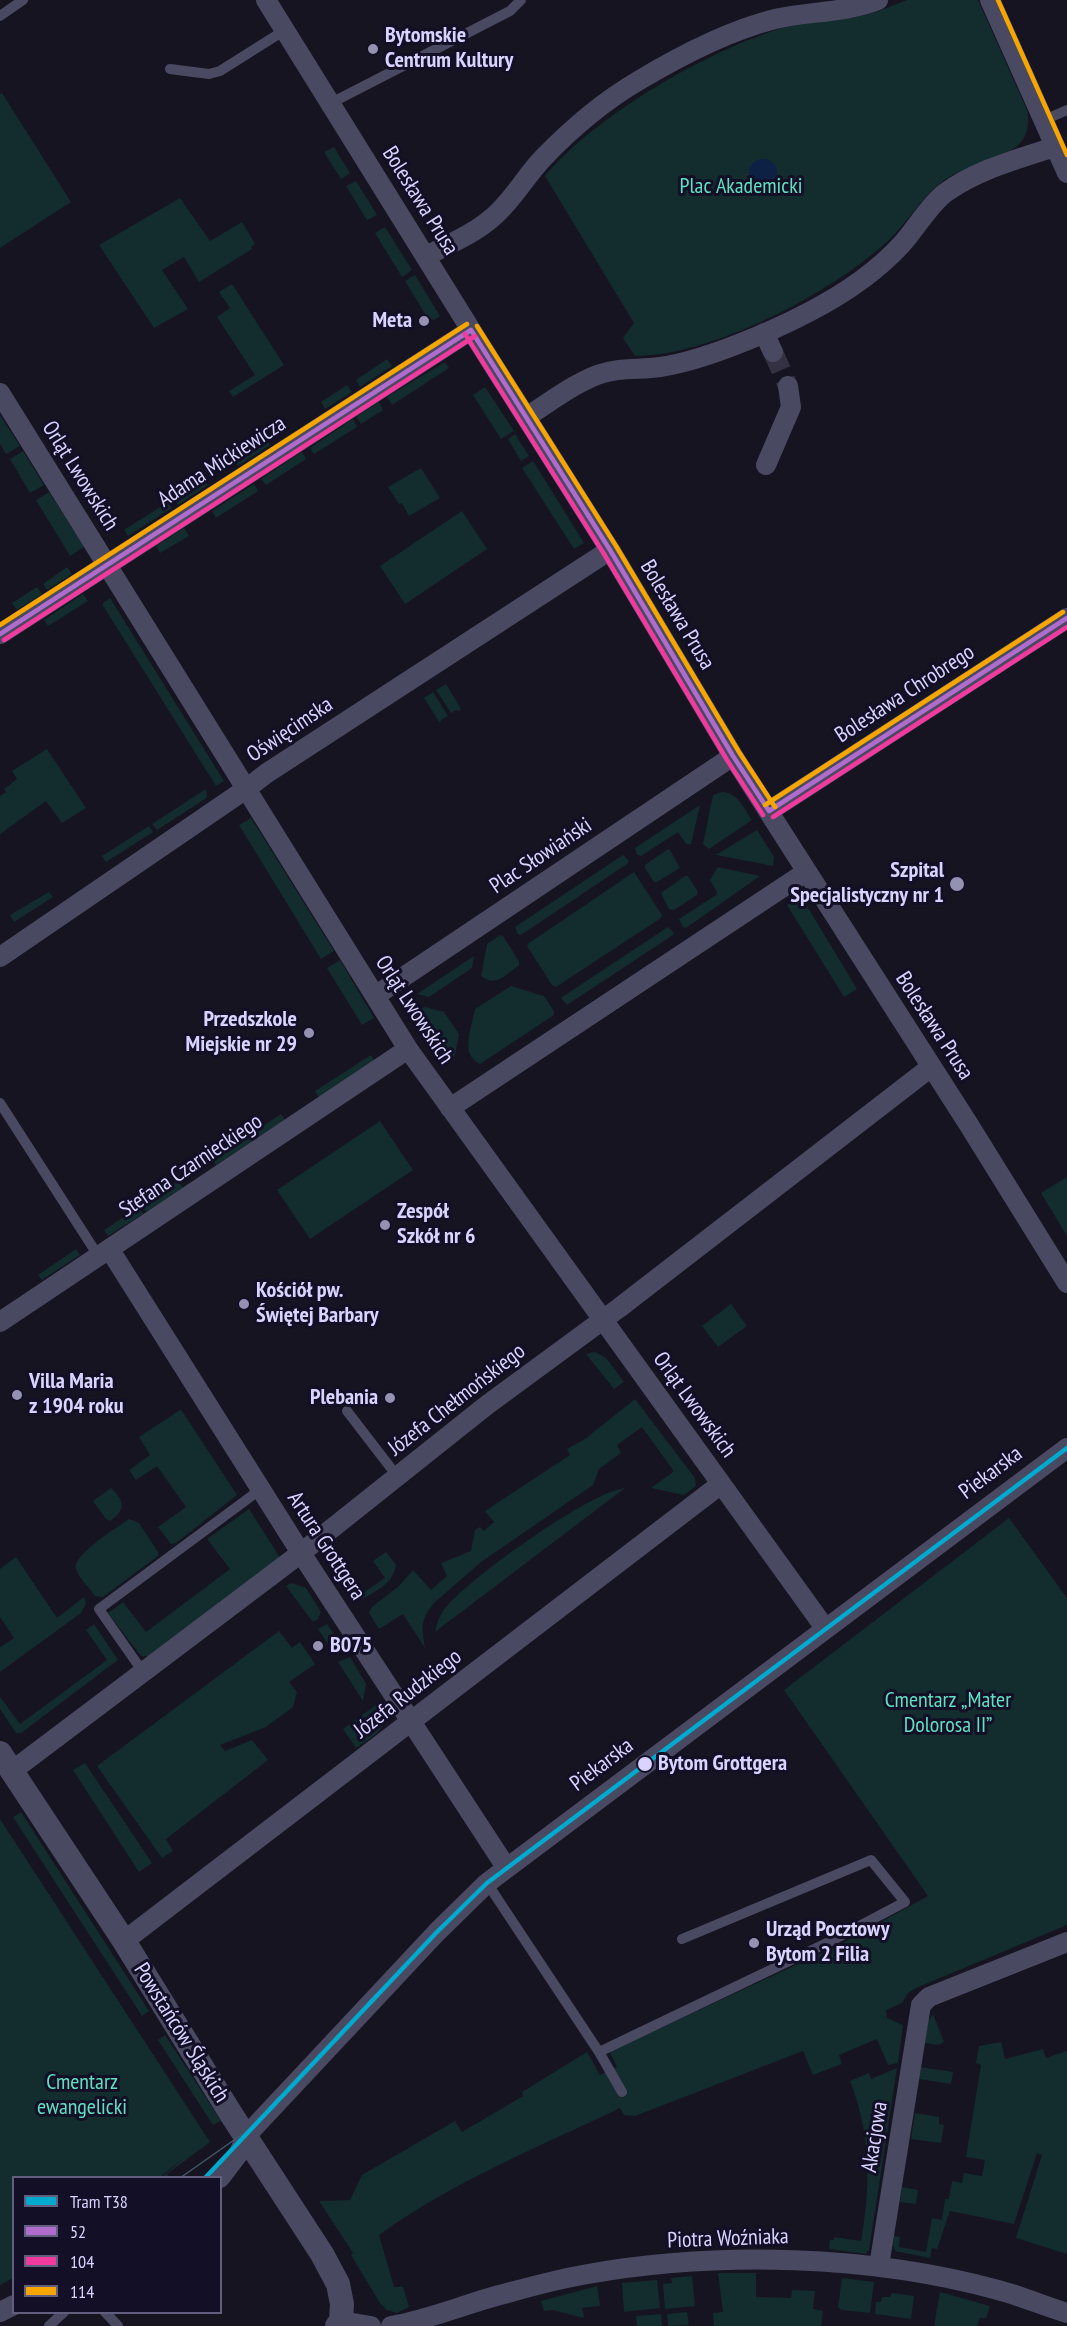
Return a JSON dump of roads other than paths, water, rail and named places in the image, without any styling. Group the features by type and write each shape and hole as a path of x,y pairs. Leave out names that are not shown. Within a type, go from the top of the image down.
{"street":[{"name":"Bolesława Prusa","path":"266,0 610,550 733,756 1067,1283"},
{"path":"426,256 477,230 494,216 542,159 565,137 601,106 638,81 718,40 772,20 797,14 851,8 878,0"},
{"path":"990,0 1067,173"},
{"path":"527,417 597,375 619,369 661,367 711,354 810,312 876,268 900,246 943,195 959,184 1006,163 1054,147"},
{"name":"Adama Mickiewicza","path":"0,634 471,330"},
{"path":"764,333 773,352"},
{"path":"766,465 791,407 788,386"},
{"name":"Orląt Lwowskich","path":"0,393 408,1049 825,1628"},
{"name":"Oświęcimska","path":"0,957 267,773 610,550"},
{"name":"Bolesława Chrobrego","path":"768,811 1067,618"},
{"name":"Plac Słowiański","path":"375,996 733,756"},
{"path":"450,1108 806,872"},
{"name":"Stefana Czarnieckiego","path":"0,1322 408,1049"},
{"name":"Józefa Chełmońskiego","path":"6,1762 143,1672 301,1553 487,1405 604,1320 931,1067"},
{"name":"Artura Grottgera","path":"104,1254 261,1489 506,1867"},
{"name":"Piekarska","path":"222,2176 239,2153 246,2136 437,1932 487,1883 1067,1448"},
{"name":"Józefa Rudzkiego","path":"124,1941 721,1484"},
{"name":"Powstańców Śląskich","path":"6,1762 124,1941 322,2254 338,2284 342,2304 339,2323"},
{"name":"Akacjowa","path":"879,2266 921,2005 929,1997 1067,1942"},
{"name":"Piotra Woźniaka","path":"391,2326 414,2322 495,2296 588,2274 708,2261 822,2261 879,2266 999,2290 1067,2313"},
{"path":"339,2323 371,2326"}],"lane":[{"path":"0,16 23,0"},
{"path":"330,103 510,11 521,0"},
{"path":"170,69 209,74 220,70 285,30"},
{"path":"1042,121 1067,110"},
{"name":"Artura Grottgera","path":"0,1103 104,1254"},
{"path":"347,1411 397,1476"},
{"path":"143,1672 99,1609 261,1489"},
{"path":"599,2052 831,1941 905,1902 871,1860 682,1939"},
{"path":"487,1883 599,2052 622,2092"},
{"path":"49,2326 63,2314"},
{"path":"106,2314 118,2326"}],"water":[{"path":"763,159 773,163 777,173 773,183 763,187 753,183 749,173 753,163"}],"tunnel":[{"path":"773,352 788,386"}],"tram line":[{"name":"T38","path":"207,2176 437,1932 487,1883 1067,1448"},
{"path":"183,2176 244,2133 268,2113"}],"place":[{"name":"Bytomskie Centrum Kultury","path":"373,49"},
{"name":"Meta","path":"424,321"},
{"name":"Szpital Specjalistyczny nr 1","path":"957,884"},
{"name":"Przedszkole Miejskie nr 29","path":"309,1033"},
{"name":"Zespół Szkół nr 6","path":"385,1225"},
{"name":"Kościół pw. Świętej Barbary","path":"244,1304"},
{"name":"Villa Maria z 1904 roku","path":"17,1395"},
{"name":"Plebania","path":"390,1398"},
{"name":"B075","path":"318,1646"},
{"name":"Bytom Grottgera","path":"645,1764"},
{"name":"Urząd Pocztowy Bytom 2 Filia","path":"754,1943"}],"park label":[{"name":"Plac Akademicki","path":"741,187"},
{"name":"Cmentarz „Mater Dolorosa II”","path":"948,1714"},
{"name":"Cmentarz ewangelicki","path":"82,2096"}]}
